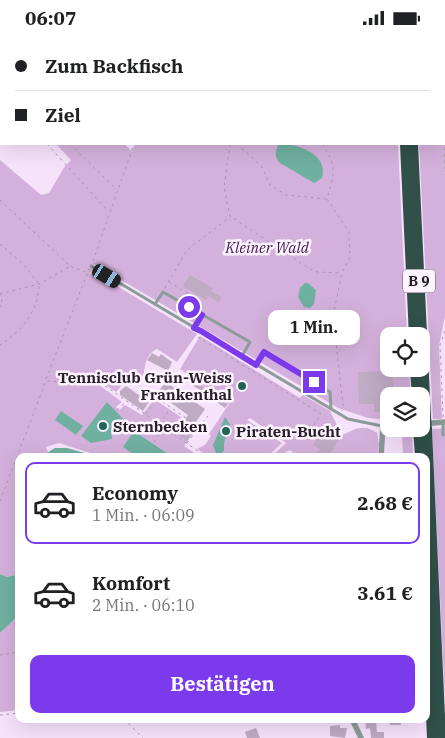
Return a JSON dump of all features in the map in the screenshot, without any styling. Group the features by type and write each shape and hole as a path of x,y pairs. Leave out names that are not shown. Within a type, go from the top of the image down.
{"highway":[{"name":"B 9","path":"405,145 414,327"},
{"name":"B 9","path":"413,145 421,387"},
{"name":"B 9","path":"420,453 421,437"},
{"name":"B 9","path":"423,437 424,453"},
{"name":"B 9","path":"430,557 441,738"},
{"path":"430,694 432,738"}],"street":[{"path":"430,425 444,422"},
{"path":"382,453 384,437"},
{"path":"354,723 362,738"}],"lane":[{"path":"91,266 348,419 380,425"},
{"path":"155,305 163,291 250,342 242,356"},
{"path":"194,328 202,315"},
{"path":"256,365 264,352 330,392 331,409"},
{"path":"443,435 444,422"}],"path":[{"path":"48,145 109,211"},
{"path":"71,145 117,190"},
{"path":"18,453 87,272 91,266 134,145"},
{"path":"230,145 224,189 230,216 310,269 317,272 342,273"},
{"path":"238,145 262,167 270,185 286,195 327,199"},
{"path":"323,145 332,158 334,171 327,199 349,232 350,257 342,273 333,316 343,405 341,415"},
{"path":"444,145 445,169"},
{"path":"0,200 70,266 87,272"},
{"path":"163,291 187,250 230,216"},
{"path":"0,244 24,265 39,284"},
{"path":"0,307 0,294 39,284 70,266"},
{"path":"169,282 192,296"},
{"path":"0,345 26,324 33,311 39,284"},
{"path":"445,331 440,345 443,414 445,414"},
{"path":"198,337 321,414 307,436"},
{"path":"46,381 101,383 200,453"},
{"path":"145,415 157,398 199,427"},
{"path":"117,410 126,401"},
{"path":"159,424 171,408"},
{"path":"187,444 208,416"},
{"path":"173,434 185,418"},
{"path":"154,443 164,428"},
{"path":"0,501 15,462"},
{"path":"0,655 15,653"},
{"path":"0,715 15,713"},
{"path":"128,723 143,738"}],"green space":[{"name":"Kleiner Wald","path":"57,145 126,145 132,152 135,145 398,145 407,327 380,327 380,377 410,377 410,387 380,387 380,419 368,418 338,408 94,264 89,274 100,276 197,334 177,362 157,349 147,358 143,380 124,383 116,392 101,382 69,380 68,383 99,385 122,402 116,407 119,410 125,405 142,415 154,399 197,428 184,446 194,453 91,453 59,443 46,447 48,452 46,453 15,453 15,575 7,577 0,574 0,160 41,195 49,193 65,166 71,160"},
{"path":"419,145 445,145 445,316 439,346 442,419 433,419 430,327 428,327"},
{"name":"Tennisclub Grün-Weiss Frankenthal","path":"200,336 300,398 303,395 330,411 342,435 355,429 364,428 377,433 379,444 378,453 294,453 290,450 284,453 275,453 286,443 250,418 247,420 282,443 271,453 203,453 197,449 205,445 211,436 209,434 229,404 180,369"},
{"path":"445,428 445,699 432,429"},
{"path":"402,437 412,437 413,453 403,453"},
{"path":"15,619 15,710 0,712 0,633"}],"shaded area":[{"path":"279,145 290,145 310,152 321,162 322,178 314,183 280,163 276,154"},
{"path":"305,283 308,283 316,290 314,304 310,308 304,307 298,297 300,288"},
{"name":"Sternbecken","path":"107,402 124,420 111,432 112,439 91,443 81,436"},
{"path":"61,411 83,426 76,435 55,420"},
{"path":"225,417 230,424 224,451 216,453 213,445"},
{"path":"134,431 167,453 132,453 123,447"},
{"path":"55,448 67,448 84,453 47,453"},
{"path":"0,574 7,577 15,575 15,619 0,633"}],"building":[{"path":"190,275 213,288 211,291 222,297 219,302 208,296 206,300 183,286"},
{"path":"152,353 159,357 161,354 172,362 168,371 147,360"},
{"path":"380,371 380,377 393,377 394,387 380,387 380,412 374,412 374,404 359,404 358,372"},
{"path":"194,380 228,404 225,408 191,384"},
{"path":"166,382 205,409 193,426 196,428 187,441 176,433 188,415 157,393"},
{"path":"126,386 149,402 143,411 120,395 120,391"},
{"path":"323,429 339,440 330,453 317,453 320,449 313,445"},
{"path":"365,723 376,723 377,732 384,732 384,738 371,738 370,728 366,729"},
{"path":"390,723 401,723 401,725 390,725"},
{"path":"340,725 340,728 347,728 345,738 330,736 330,726"},
{"path":"256,728 260,738 247,738 245,732"}],"place":[{"name":"Tennisclub Grün-Weiss Frankenthal","path":"242,386"},
{"name":"Sternbecken","path":"103,426"},
{"name":"Piraten-Bucht","path":"226,431"}],"route":[{"path":"189,307 202,315 194,328 256,365 264,352 314,382"}]}
